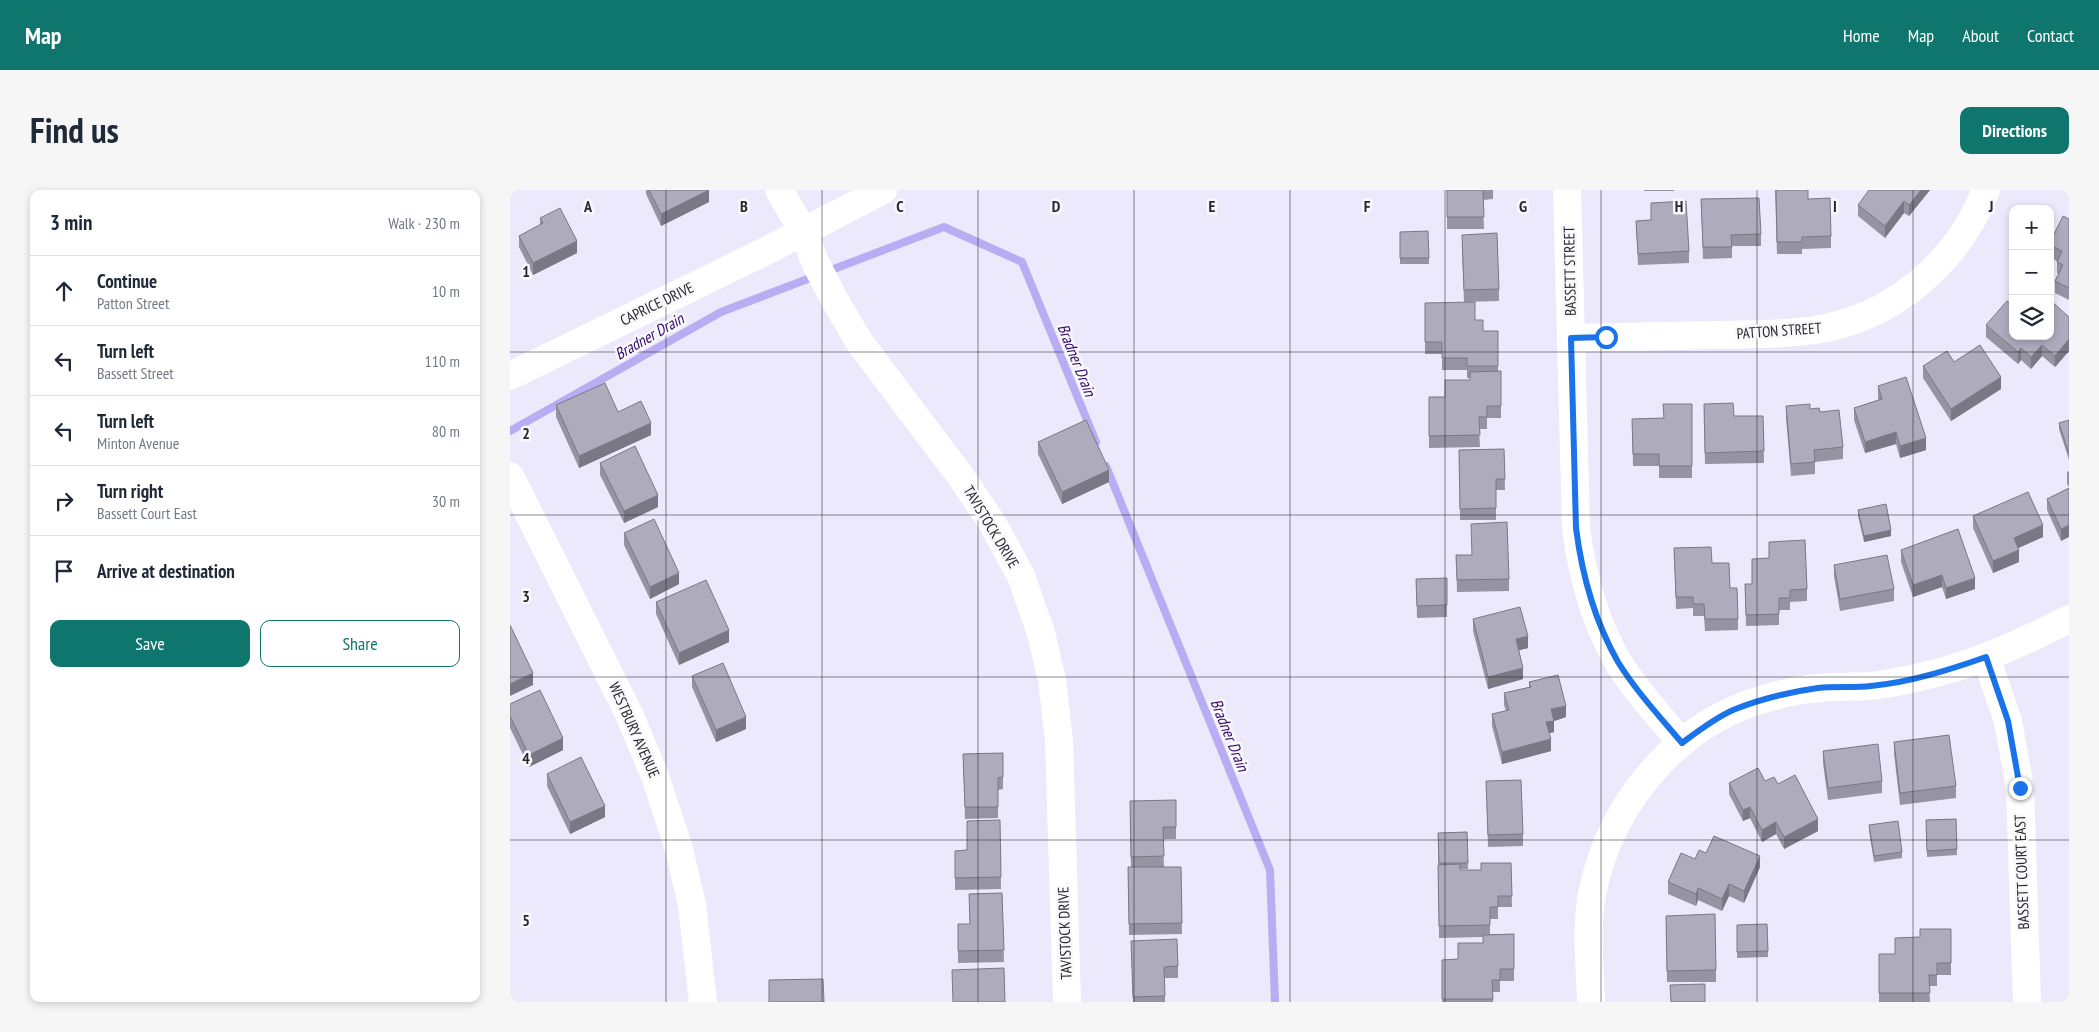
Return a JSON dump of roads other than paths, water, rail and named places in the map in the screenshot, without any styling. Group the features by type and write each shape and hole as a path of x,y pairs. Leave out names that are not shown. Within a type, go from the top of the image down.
{"street":[{"name":"TAVISTOCK DRIVE","path":"779,190 803,231 814,262 860,343 993,524 1021,576 1041,632 1052,680 1059,740 1067,1002"},
{"name":"CAPRICE DRIVE","path":"510,376 770,249 883,190"},
{"name":"BASSETT STREET","path":"1568,190 1576,528 1586,585 1599,622 1618,662 1640,693 1682,743"},
{"name":"PATTON STREET","path":"1571,338 1790,333 1840,325 1879,310 1916,287 1947,257 1971,222 1986,190"},
{"name":"WESTBURY AVENUE","path":"510,476 629,714 655,776 679,849 692,905 703,1002"},
{"path":"1591,1002 1589,934 1592,890 1604,848 1623,809 1649,774 1682,743 1732,710 1767,698 1819,688 1871,686 1940,672 1986,657 2069,619"},
{"name":"BASSETT COURT EAST","path":"1986,657 2008,721 2020,788 2027,1002"}],"waterway":[{"name":"Bradner Drain","path":"510,431 721,312 944,227 1022,262 1096,442"},
{"name":"Bradner Drain","path":"1106,466 1270,870 1275,1002"}]}
